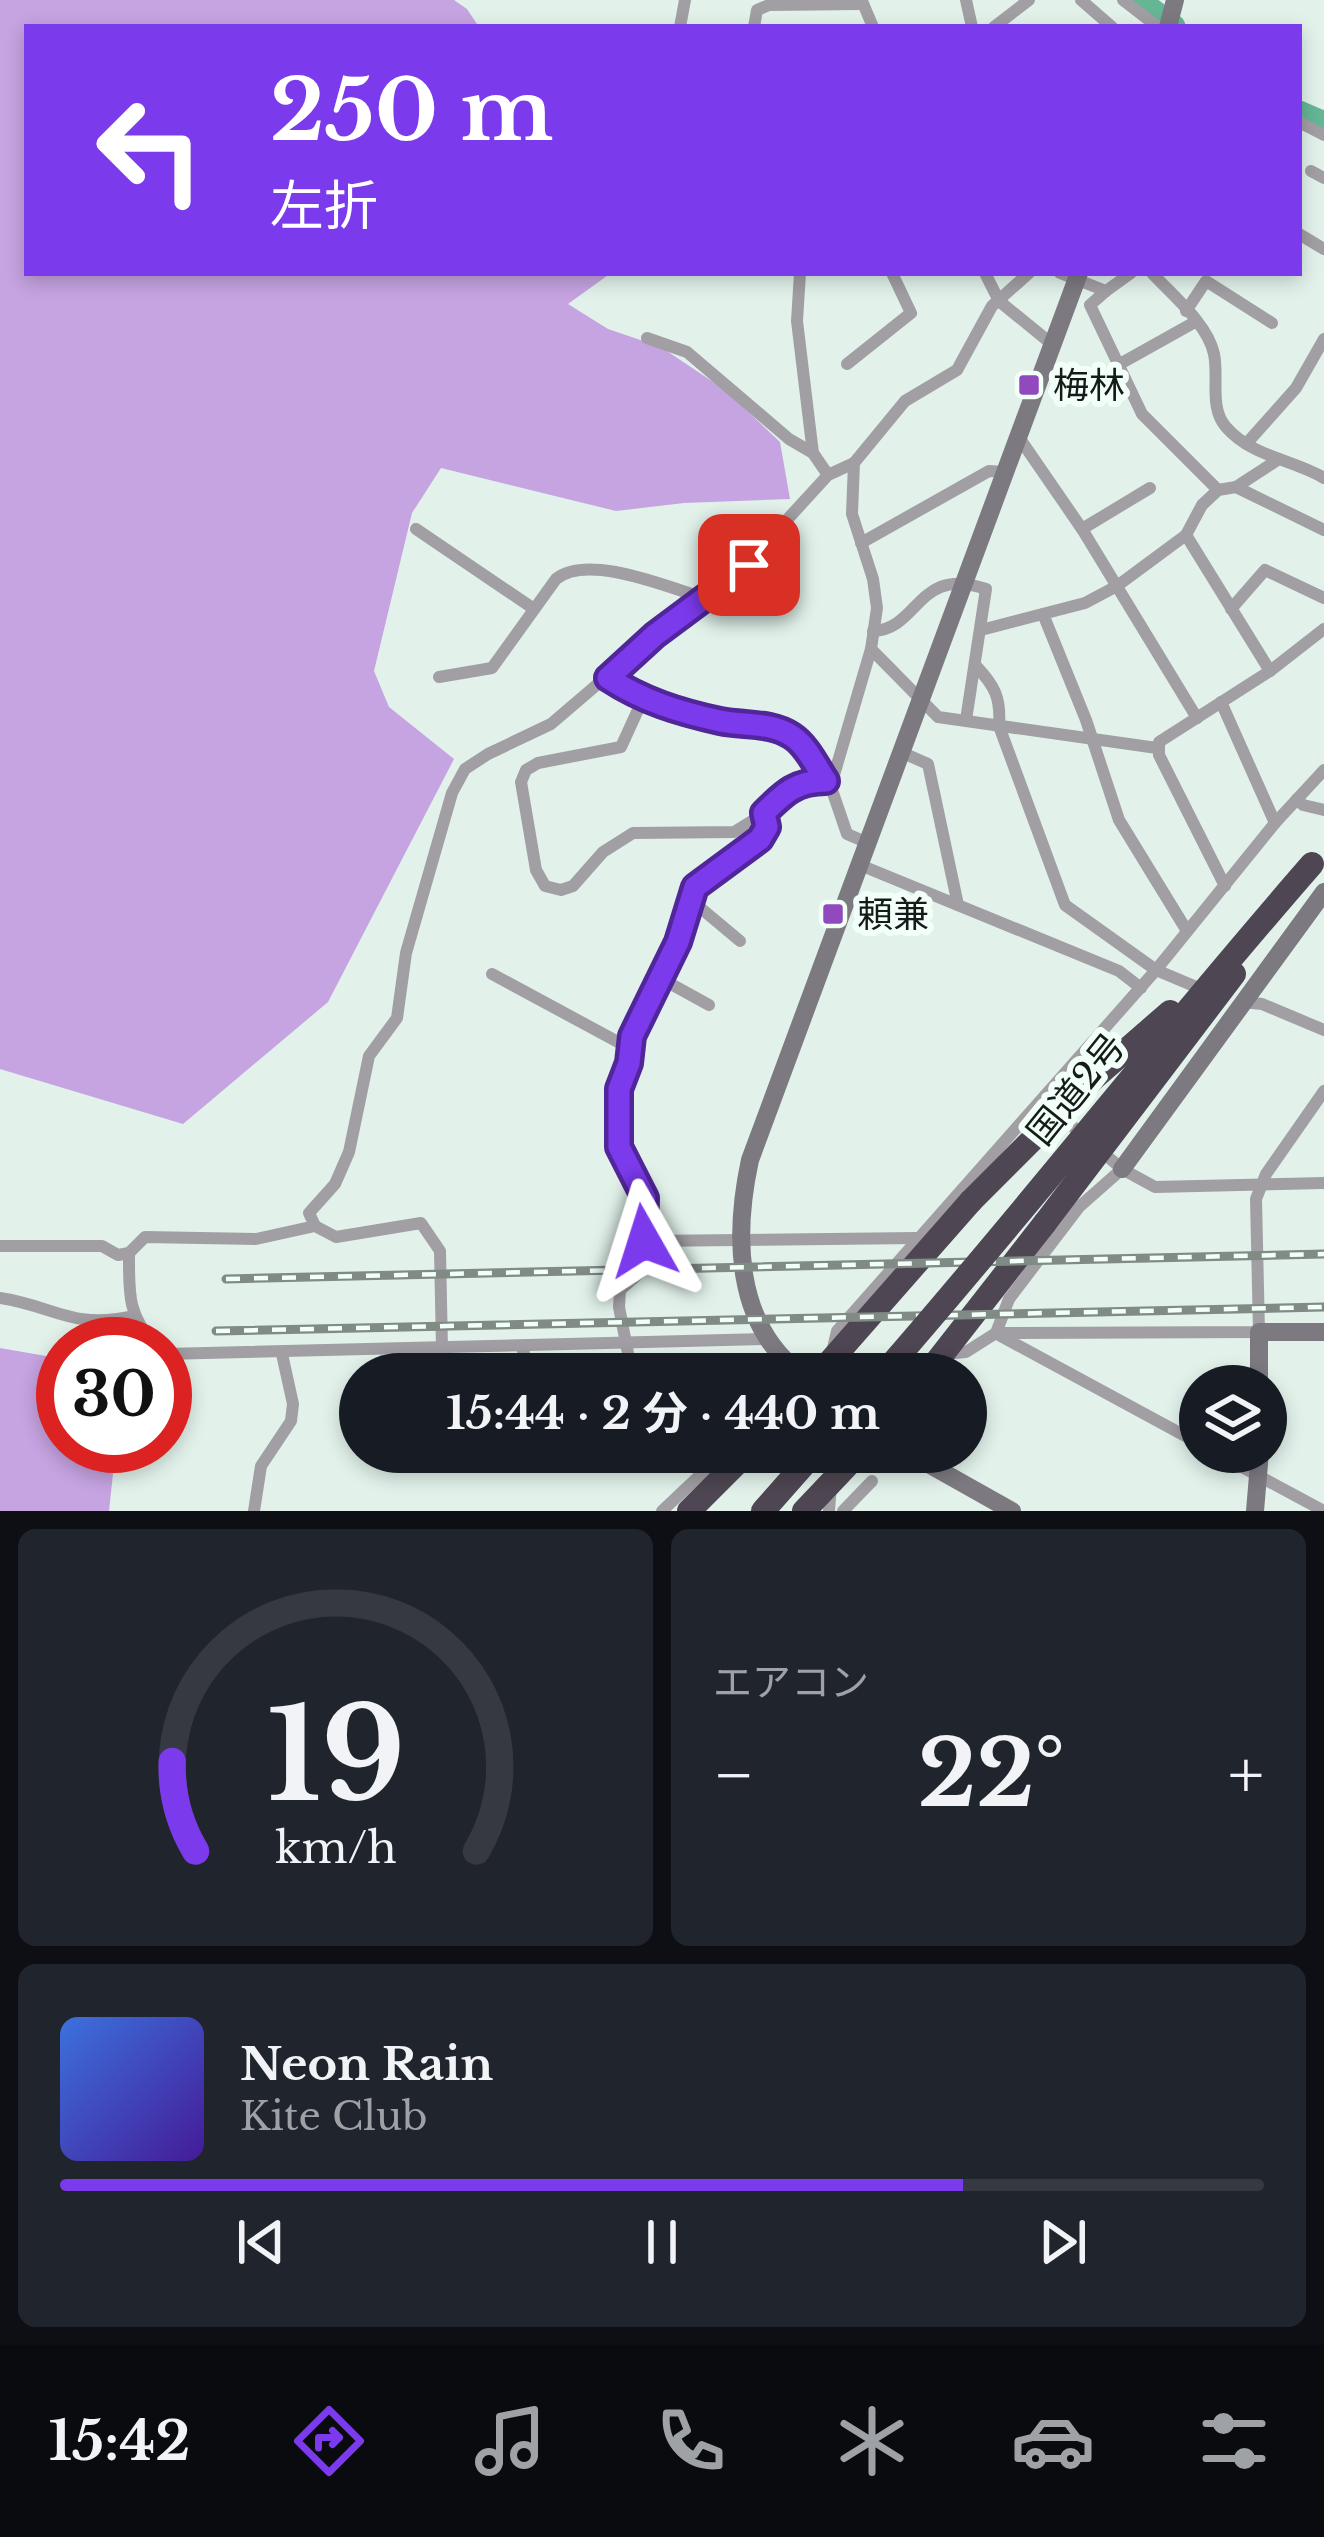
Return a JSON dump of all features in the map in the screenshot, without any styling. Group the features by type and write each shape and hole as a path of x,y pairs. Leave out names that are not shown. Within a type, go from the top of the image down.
{"highway":[{"name":"国道2号","path":"901,1353 1318,856"},
{"path":"944,1353 1215,1001 1318,856"},
{"path":"839,1353 971,1201 1093,1079 1201,990"},
{"path":"689,1511 721,1473"},
{"path":"764,1511 797,1473"},
{"path":"804,1511 841,1473"}],"street":[{"path":"998,24 1029,0"},
{"path":"1081,0 1109,24"},
{"path":"1123,0 1154,24"},
{"path":"755,24 757,10 769,5 862,2"},
{"path":"800,276 797,321 813,453"},
{"path":"847,364 911,314 893,276"},
{"path":"986,276 999,301 1053,345"},
{"path":"442,1349 440,1251 421,1223 336,1237 315,1226 309,1213 335,1184 349,1152 369,1056 398,1018 406,953 452,793 465,770 551,724 655,635 749,565 828,475 854,463 904,401 957,370 992,306 1026,276"},
{"path":"780,1353 766,1339 742,1269 741,1202 750,1160 967,582 1053,345 1072,276"},
{"path":"1074,276 1106,291"},
{"path":"1127,276 1090,305 1142,414 1218,490"},
{"path":"1155,276 1207,335 1214,354 1219,417 1229,431 1276,461 1324,478"},
{"path":"1118,365 1190,317 1206,281 1272,323"},
{"path":"647,338 687,352 789,439 813,453 828,475"},
{"path":"1247,443 1296,388 1324,339"},
{"path":"1018,436 1082,529 1197,718"},
{"path":"980,630 1085,603 1117,586 1186,535 1202,505 1218,490 1236,487 1276,461"},
{"path":"643,700 621,747 538,763 526,770 521,782 536,870 545,886 561,890 573,886 603,852 633,833 734,832 764,813 786,791 805,781 826,781 835,775 871,649 877,608 852,514 854,463"},
{"path":"861,543 988,471 1005,472"},
{"path":"1236,487 1324,530"},
{"path":"1082,529 1150,488"},
{"path":"416,529 534,609"},
{"path":"1186,535 1270,671"},
{"path":"439,677 493,668 556,579 576,568 599,569 704,598"},
{"path":"1232,609 1265,570 1324,598"},
{"path":"873,631 887,630 936,586 967,582 986,589 965,720"},
{"path":"1043,614 1119,820 1187,931"},
{"path":"1225,886 1157,748 1159,742 1270,671 1324,628"},
{"path":"871,649 938,717 1157,748"},
{"path":"976,666 995,687 1000,726 1065,905 1156,970 1227,1000 1262,1004 1324,1030"},
{"path":"608,678 643,700 724,722 777,728 801,743 826,781 847,834 868,843"},
{"path":"1221,702 1275,823"},
{"path":"903,753 928,764 958,905"},
{"path":"830,1353 837,1331 1141,988 1324,770"},
{"path":"1297,799 1324,811"},
{"path":"628,1353 620,1290 642,1271 645,1198 619,1147 619,1089 632,1036 678,942 695,887 760,839 767,827 764,813"},
{"path":"860,865 1119,971 1141,988"},
{"path":"996,1333 1009,1299 1079,1207 1122,1169 1324,892"},
{"path":"691,900 740,941"},
{"path":"492,974 632,1049"},
{"path":"660,978 709,1005"},
{"path":"1259,1365 1256,1199 1260,1184 1324,1090"},
{"path":"1041,1099 1122,1169 1154,1187 1324,1183"},
{"path":"0,1246 102,1246 118,1256 129,1253 145,1237 256,1239 315,1226"},
{"path":"644,1241 917,1238"},
{"path":"0,1298 64,1318 111,1321 134,1316 129,1304 129,1253"},
{"path":"963,1353 996,1333 1324,1332"},
{"path":"996,1333 1179,1433"},
{"path":"1023,1348 1029,1333"},
{"path":"192,1354 766,1339"},
{"path":"522,1348 524,1353"},
{"path":"254,1511 261,1466 291,1421 293,1404 282,1354"},
{"path":"662,1511 714,1473"},
{"path":"944,1473 1012,1511"},
{"path":"1253,1473 1324,1511"},
{"path":"1255,1511 1260,1473"},
{"path":"843,1511 872,1481"},
{"path":"829,1511 831,1484"}],"shaded area":[{"path":"0,0 454,0 477,24 24,24 24,276 607,276 568,304 608,329 661,347 725,390 780,442 790,499 616,511 441,468 412,513 374,671 389,707 454,759 328,1002 183,1124 0,1069"},
{"path":"0,1348 36,1354 36,1473 113,1473 109,1511 0,1511"}],"waterway":[{"path":"1136,0 1168,24"},
{"path":"1302,115 1324,125"}],"railway":[{"path":"226,1279 1324,1254"},
{"path":"216,1331 1324,1307"}],"place":[{"name":"梅林","path":"1029,385"},
{"name":"頼兼","path":"833,914"}],"route":[{"path":"644,1241 645,1198 619,1147 619,1089 632,1036 678,942 695,887 760,839 767,827 764,813 786,791 805,781 826,781 801,743 788,733 643,700 608,678 655,635 749,565"}]}
